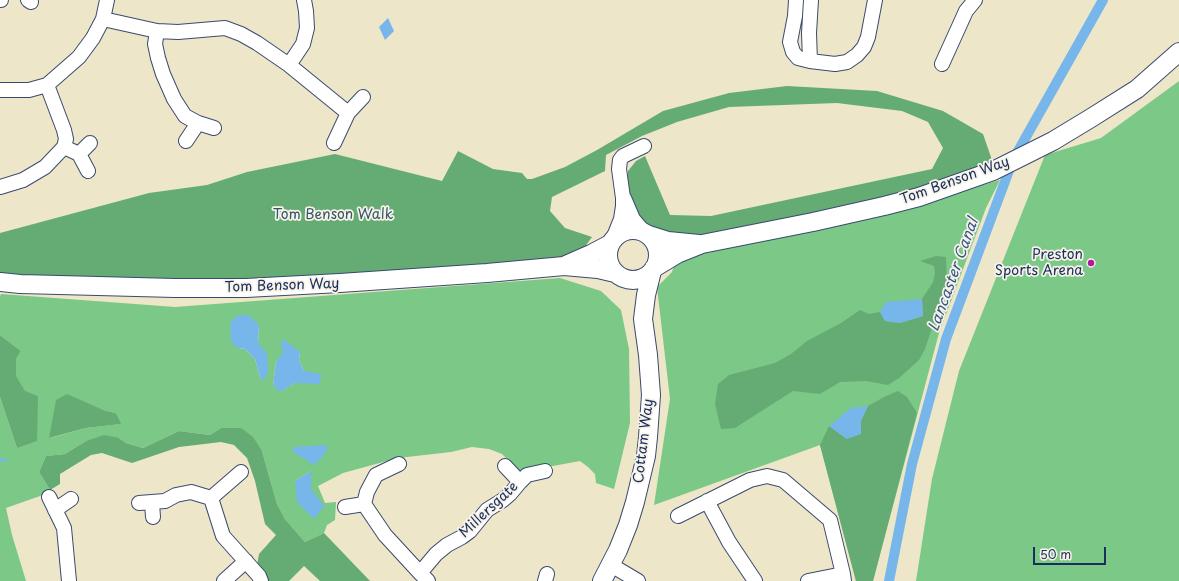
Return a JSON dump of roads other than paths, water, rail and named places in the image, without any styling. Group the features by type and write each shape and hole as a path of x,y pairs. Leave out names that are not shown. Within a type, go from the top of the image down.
{"main road":[{"name":"Tom Benson Way","path":"653,270 677,254 702,244 884,206 919,197 993,171 1053,141 1137,89 1179,52"},
{"path":"638,230 647,234 654,240 657,247 657,262 653,270 647,276 633,280 626,279 617,274 610,267 608,259 608,251 611,242 618,234 624,231 638,230"},
{"name":"Tom Benson Way","path":"647,234 668,241 702,244"},
{"name":"Tom Benson Way","path":"564,266 591,254 611,242"},
{"name":"Tom Benson Way","path":"0,282 20,284 176,288 262,288 487,273 564,266 598,269 617,274"},
{"name":"Cottam Way","path":"602,581 611,565 628,525 646,456 651,395 643,319 646,295 653,270"},
{"name":"Cottam Way","path":"617,274 633,297 643,319"}],"street":[{"path":"0,90 29,90 47,85 79,57 93,38 103,18 108,0"},
{"path":"289,65 303,44 307,28 304,0"},
{"path":"796,0 795,16 790,42 793,52 798,58 835,64 847,62 857,55 864,47 868,37 875,0"},
{"path":"810,61 809,33 811,0"},
{"path":"942,64 966,11 975,0"},
{"path":"103,18 157,30 178,32 225,28 241,34 289,65 348,113"},
{"path":"157,30 155,44 163,74 174,100 185,116 198,123 214,128"},
{"path":"0,187 23,180 45,167 64,148 66,139 64,130 47,85"},
{"path":"334,143 348,113 363,97"},
{"path":"186,141 198,123"},
{"path":"79,154 90,143"},
{"path":"611,242 621,218 623,198 619,169 620,160 623,156 644,146"},
{"path":"64,148 79,154 88,171"},
{"path":"623,198 633,219 647,234"},
{"path":"346,507 364,504 367,492 376,475 400,464"},
{"path":"505,466 520,482"},
{"name":"Millersgate","path":"364,504 385,534 424,577 436,554 447,545 470,531 487,510 510,494 527,475 546,471"},
{"path":"211,498 241,472"},
{"path":"678,516 707,500 750,480 768,476 783,480 830,520 844,578 808,581"},
{"path":"153,517 145,503 166,501 176,495 191,492 211,498"},
{"path":"211,498 223,536 259,576 261,581"},
{"path":"69,581 64,528 52,503 71,499"},
{"path":"707,500 729,542 755,581"},
{"path":"224,581 246,561"},
{"path":"611,565 638,581"}],"water":[{"path":"388,18 394,31 385,40 379,27"},
{"path":"922,299 923,316 900,323 885,321 880,312 886,302"},
{"path":"238,315 250,316 259,325 258,343 267,353 268,374 261,381 255,359 245,349 238,348 231,342 230,323"},
{"path":"283,339 300,352 299,360 304,371 321,374 320,384 295,383 280,392 273,385 276,362 283,352 281,345"},
{"path":"868,406 861,421 861,434 847,439 829,426 851,408"},
{"path":"326,445 328,448 314,465 292,451 294,447"},
{"path":"311,471 311,489 324,506 314,519 297,502 295,481"}],"waterway":[{"name":"Lancaster Canal","path":"889,581 912,464 946,339 1013,160 1103,0"},
{"path":"0,460 6,460"}],"place":[{"name":"Preston Sports Arena","path":"1091,263"}],"park label":[{"name":"Tom Benson Walk","path":"333,215"}]}
